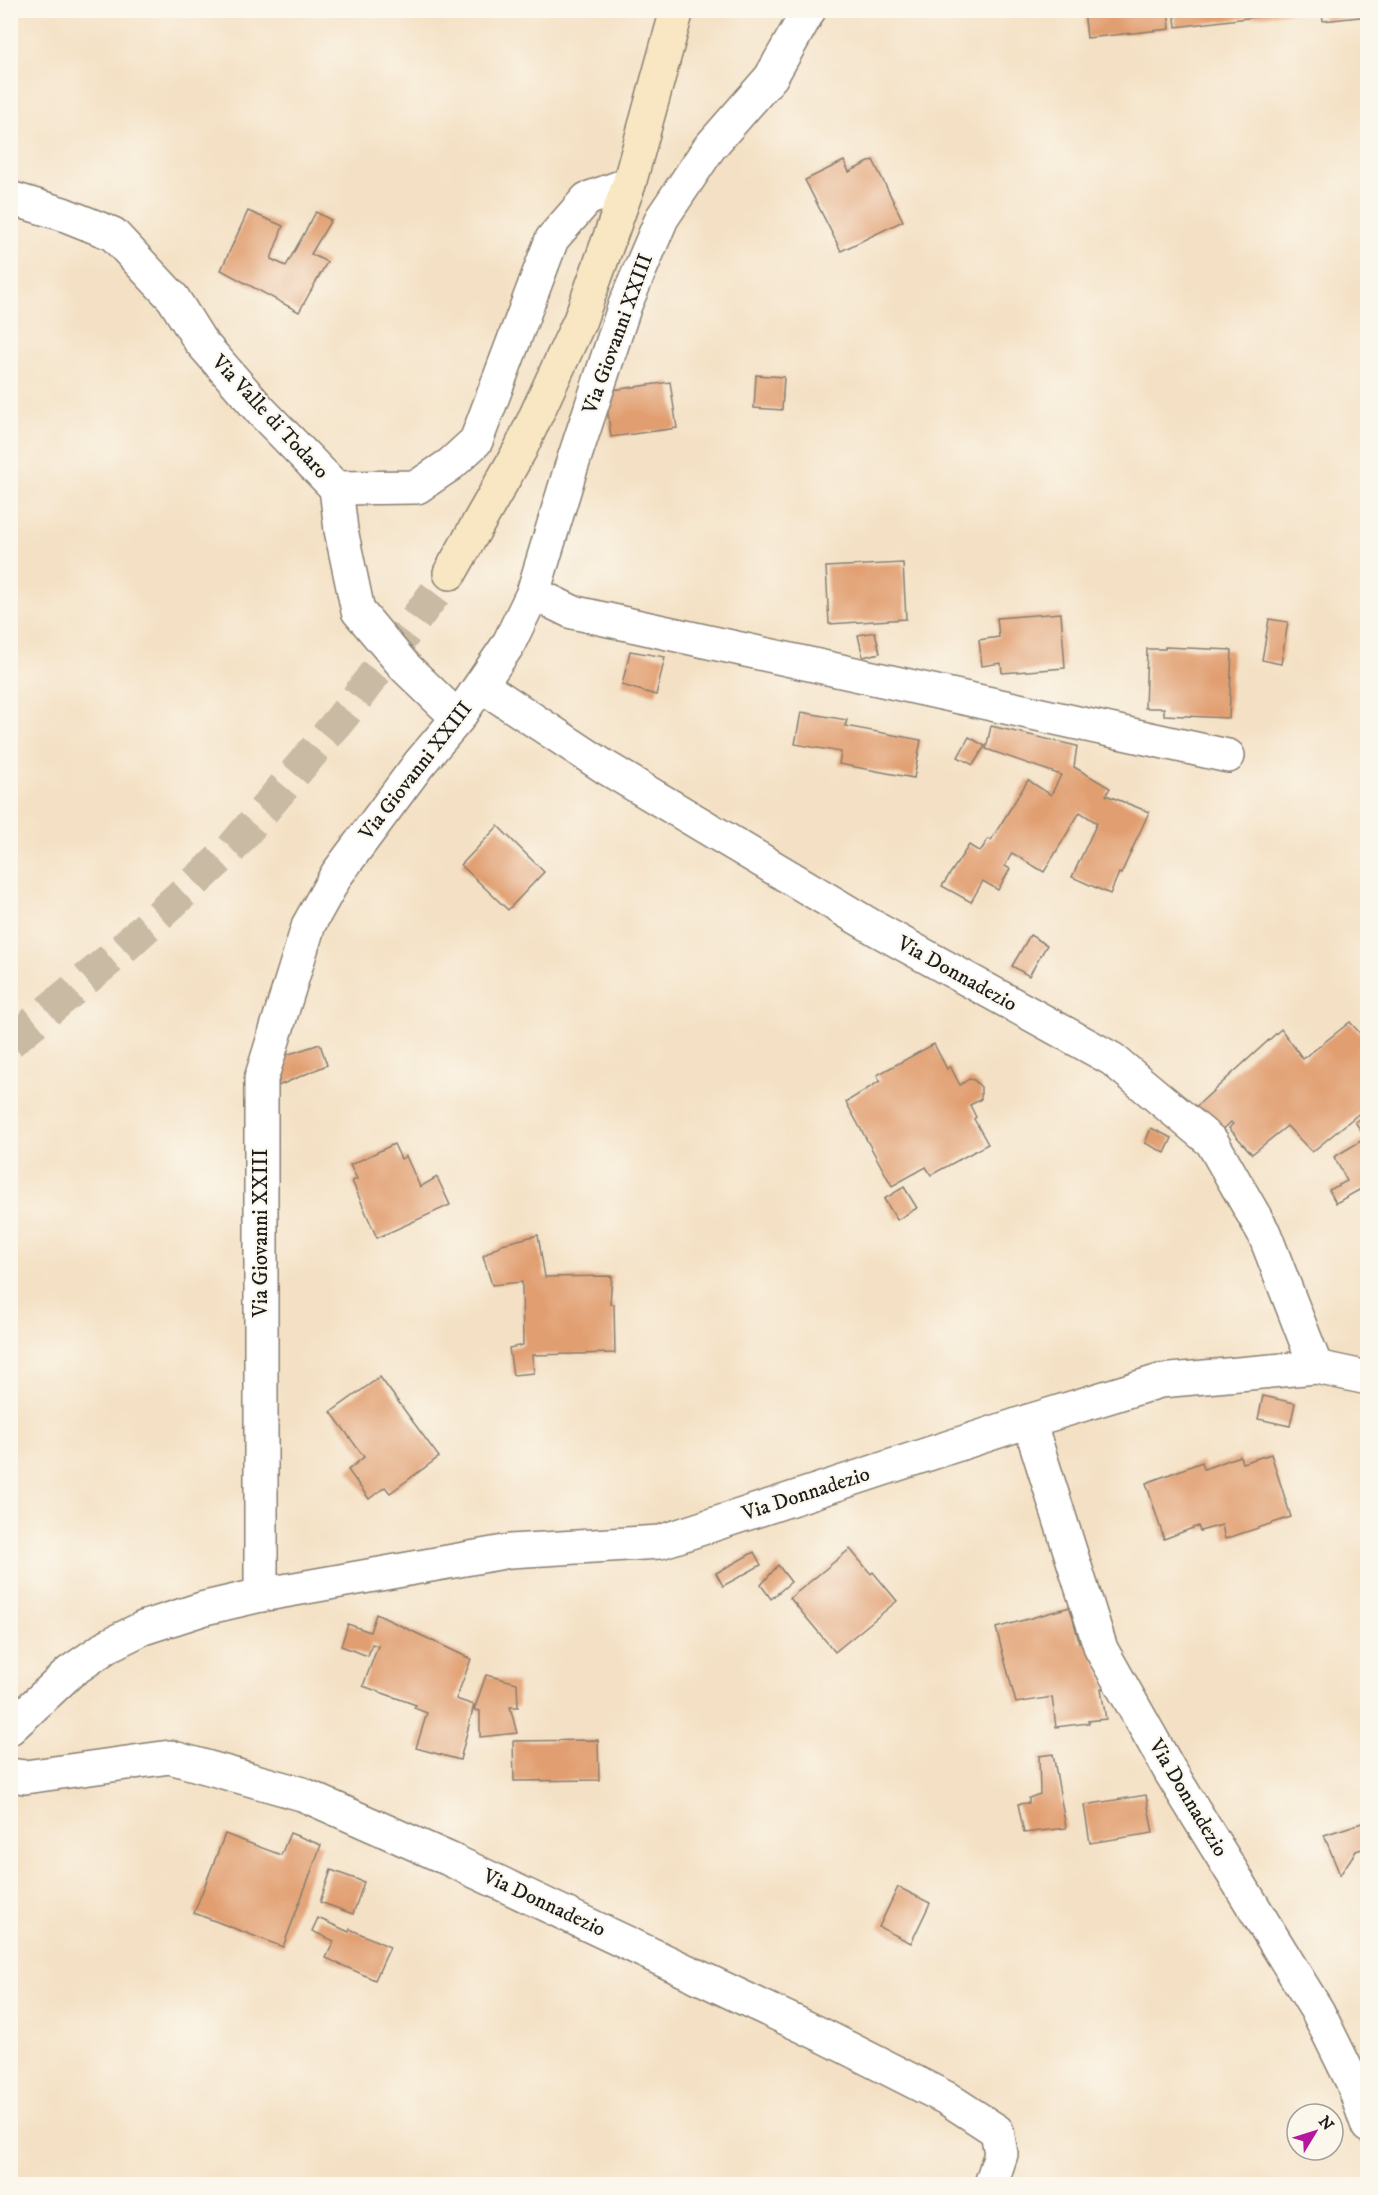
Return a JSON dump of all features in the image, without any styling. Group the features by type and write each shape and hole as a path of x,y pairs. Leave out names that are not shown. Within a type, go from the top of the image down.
{"main road":[{"name":"Via Giovanni XXIII","path":"450,573 520,450 580,320 629,184 677,10"}],"street":[{"name":"Via Giovanni XXIII","path":"261,1595 261,1079 309,924 338,874 419,764 482,686 508,645 533,593 625,304 662,218 709,148 771,77 810,10"},
{"name":"Via Valle di Todaro","path":"10,198 63,214 113,234 173,298 200,341 215,359 261,411 336,488 417,487 451,464 476,441 552,239 587,199 629,184"},
{"path":"336,488 341,530 358,611 405,667 458,718"},
{"path":"533,593 572,612 1228,756"},
{"name":"Via Donnadezio","path":"482,686 605,767 878,930 1112,1059 1212,1142 1264,1233 1316,1367"},
{"name":"Via Donnadezio","path":"10,1728 70,1672 109,1645 143,1628 205,1608 261,1595 510,1551 660,1542 1029,1421 1160,1382 1316,1367 1368,1378"},
{"name":"Via Donnadezio","path":"1029,1421 1101,1648 1170,1771 1318,2012 1352,2081 1368,2126"},
{"name":"Via Donnadezio","path":"10,1775 25,1777 170,1757 302,1794 470,1869 824,2036 948,2099 997,2131 1001,2154 991,2184"}],"building":[{"path":"1084,10 1168,10 1170,29 1087,38"},
{"path":"1174,10 1294,10 1294,12 1176,27"},
{"path":"1314,10 1368,10 1368,16 1323,21 1322,14 1315,16"},
{"path":"873,160 903,221 841,251 805,180 844,161 849,172"},
{"path":"248,211 283,226 271,259 286,266 316,212 331,220 311,254 327,262 299,312 221,270"},
{"path":"756,375 784,377 782,410 754,408"},
{"path":"670,382 677,428 611,437 605,391"},
{"path":"903,563 906,619 829,624 826,567"},
{"path":"1061,613 1065,668 1002,673 1001,663 982,666 979,640 999,637 997,618"},
{"path":"1269,619 1288,622 1281,664 1262,660"},
{"path":"875,632 880,653 863,657 858,635"},
{"path":"1165,647 1232,650 1229,718 1164,715 1164,708 1145,708 1147,649 1165,649"},
{"path":"630,651 665,657 656,695 622,685"},
{"path":"801,712 847,720 845,726 921,740 914,778 839,764 841,752 795,744"},
{"path":"991,726 1077,746 1074,767 1110,788 1106,795 1149,812 1110,894 1072,877 1097,823 1080,812 1044,872 1012,853 1005,866 1010,869 998,890 983,881 971,902 942,886 969,845 980,852 988,839 991,840 1028,780 1051,795 1061,775 986,749"},
{"path":"969,737 985,746 973,765 958,757"},
{"path":"498,826 544,872 508,910 461,865"},
{"path":"1030,935 1047,945 1029,976 1012,966"},
{"path":"1350,1022 1368,1042 1368,1068 1361,1073 1368,1081 1368,1106 1312,1152 1287,1126 1252,1154 1229,1128 1233,1124 1231,1122 1213,1139 1188,1114 1281,1029 1303,1059"},
{"path":"320,1044 327,1065 278,1086 283,1056"},
{"path":"934,1044 947,1069 950,1066 960,1085 969,1079 974,1080 981,1087 981,1099 970,1105 976,1117 974,1119 988,1144 931,1175 926,1167 892,1186 846,1102 880,1081 877,1075"},
{"path":"1368,1114 1368,1185 1336,1203 1329,1190 1347,1181 1334,1157 1366,1138 1355,1122"},
{"path":"1151,1128 1172,1138 1165,1153 1145,1143"},
{"path":"394,1144 401,1159 406,1156 420,1187 437,1177 450,1205 377,1238 352,1181 357,1179 350,1165"},
{"path":"904,1187 917,1208 897,1220 884,1199"},
{"path":"538,1235 545,1277 612,1276 610,1304 614,1304 615,1353 532,1355 534,1373 513,1375 509,1348 523,1345 522,1282 492,1285 483,1256 502,1244"},
{"path":"380,1377 439,1457 390,1493 385,1487 369,1499 348,1470 364,1457 331,1412"},
{"path":"1263,1396 1295,1403 1290,1426 1258,1419"},
{"path":"1271,1454 1291,1517 1225,1539 1222,1525 1200,1531 1198,1526 1164,1539 1146,1483 1202,1462 1204,1469 1240,1456 1242,1463"},
{"path":"850,1549 897,1601 835,1652 790,1598"},
{"path":"754,1552 761,1565 723,1586 716,1573"},
{"path":"778,1565 791,1582 771,1599 761,1585"},
{"path":"1070,1607 1079,1642 1087,1640 1106,1688 1101,1689 1106,1719 1056,1727 1052,1697 1016,1703 996,1628"},
{"path":"376,1614 471,1659 456,1699 474,1705 460,1760 416,1748 427,1713 414,1708 416,1705 363,1686 378,1646 372,1644 368,1656 341,1646 348,1624 370,1632"},
{"path":"486,1675 517,1683 518,1707 510,1707 517,1733 480,1737 480,1711 474,1710"},
{"path":"598,1740 599,1780 514,1781 513,1741"},
{"path":"1053,1754 1066,1828 1024,1833 1018,1804 1029,1803 1029,1798 1040,1794 1039,1756"},
{"path":"1146,1795 1153,1833 1090,1843 1084,1805"},
{"path":"1368,1821 1368,1847 1356,1851 1340,1875 1324,1835"},
{"path":"290,1833 321,1845 283,1947 194,1913 225,1834 281,1855"},
{"path":"331,1870 364,1882 353,1914 320,1902"},
{"path":"898,1887 930,1903 911,1943 879,1927"},
{"path":"318,1918 390,1947 375,1980 326,1958 334,1941 312,1931"}],"tunnel":[{"path":"10,1042 120,951 232,848 343,716 450,573"}]}
